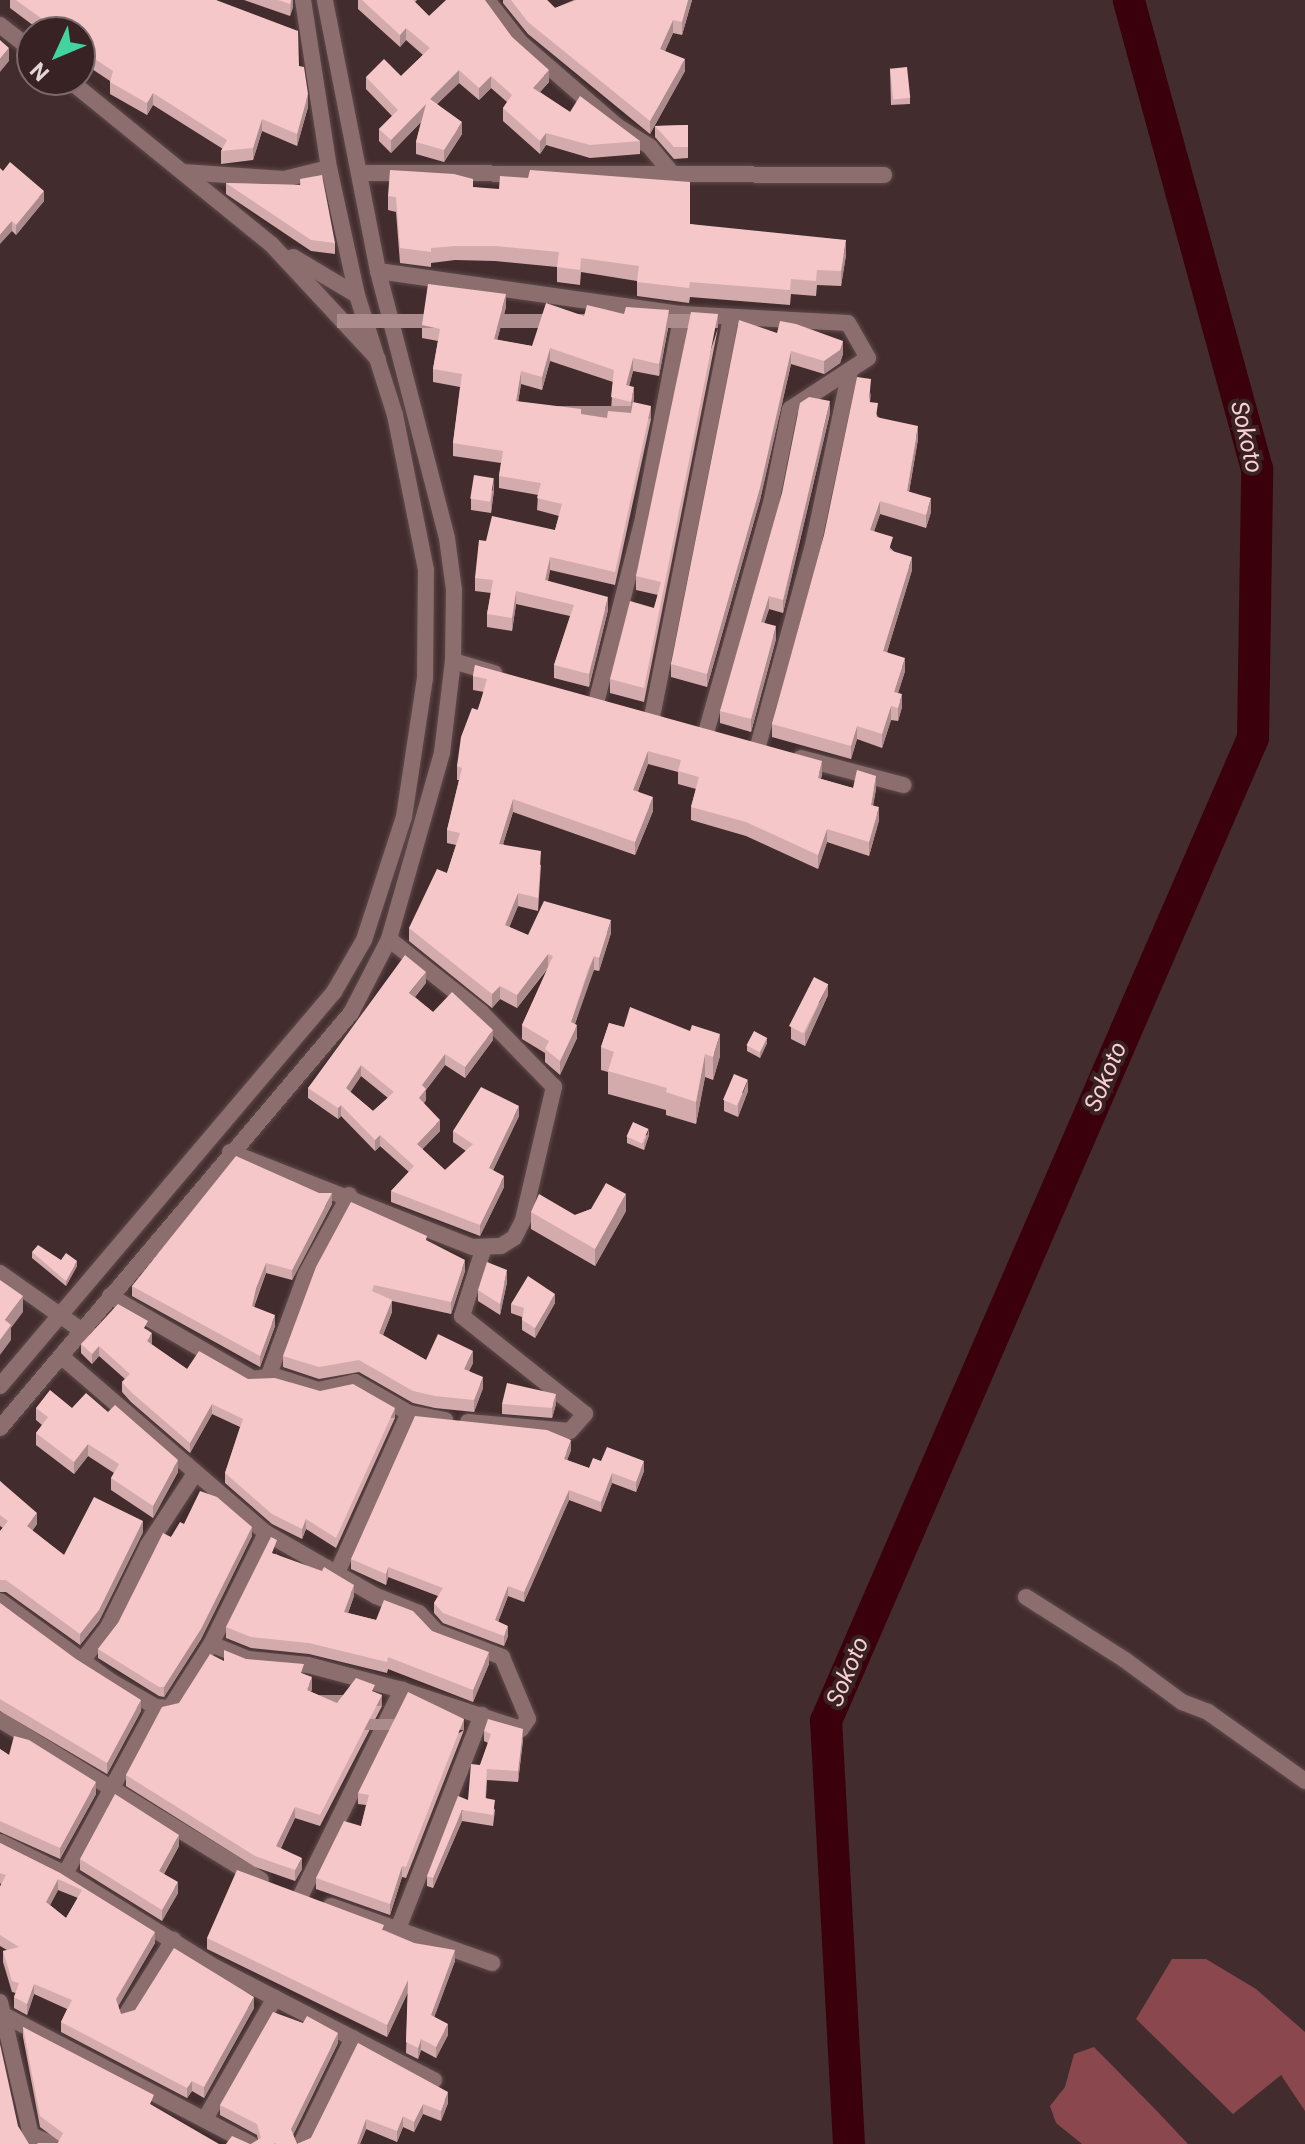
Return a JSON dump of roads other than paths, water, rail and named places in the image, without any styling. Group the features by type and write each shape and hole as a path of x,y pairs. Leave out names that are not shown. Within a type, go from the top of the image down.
{"street":[{"path":"0,1386 334,992 364,940 404,817 425,678 426,570 411,485 379,360 357,295 329,168 301,32 303,0"},
{"path":"0,1428 230,1152 329,1043 373,976 389,939 442,753 453,661 454,590 447,538 378,271 325,0"},
{"path":"487,0 520,42 617,126 650,147 670,171"},
{"path":"0,25 16,38"},
{"path":"89,96 271,244 379,360"},
{"path":"183,172 284,179 329,168"},
{"path":"361,173 670,171 884,175"},
{"path":"271,244 357,295"},
{"path":"378,271 682,314 848,323 868,358 849,375 790,409 771,503 706,732"},
{"path":"597,703 636,548 682,314"},
{"path":"652,717 731,318"},
{"path":"849,375 766,748 903,785"},
{"path":"453,661 511,678"},
{"path":"230,1152 349,1195 483,1250 514,1238 523,1220 554,1087 481,1012 389,939"},
{"path":"267,1380 306,1274 349,1195"},
{"path":"110,1296 253,1379 267,1380 275,1376 318,1390 355,1382 409,1413 570,1431 583,1419 584,1409 462,1316 483,1250"},
{"path":"0,1273 60,1312 81,1330"},
{"path":"62,1357 194,1475 266,1533 337,1573 419,1613 455,1641 506,1660 528,1719 521,1729 402,1690 308,1665 248,1659 211,1644"},
{"path":"337,1573 409,1413"},
{"path":"82,1661 108,1627 148,1545 194,1475"},
{"path":"0,1601 82,1661 156,1707 170,1708 211,1644 266,1533"},
{"path":"1026,1597 1182,1702 1208,1712 1305,1781"},
{"path":"288,1890 402,1690"},
{"path":"65,1874 115,1790 156,1707"},
{"path":"398,1929 482,1715"},
{"path":"0,1720 250,1877 492,1963"},
{"path":"0,1842 65,1874 275,1998 434,2080"},
{"path":"126,2015 173,1940"},
{"path":"205,2119 275,1998"},
{"path":"2,2008 251,2144"},
{"path":"2,2008 31,2139 52,2144"},
{"path":"301,2144 353,2038"}],"waterway":[{"name":"Sokoto","path":"849,2144 826,1721 1253,738 1257,469 1129,0"}]}
